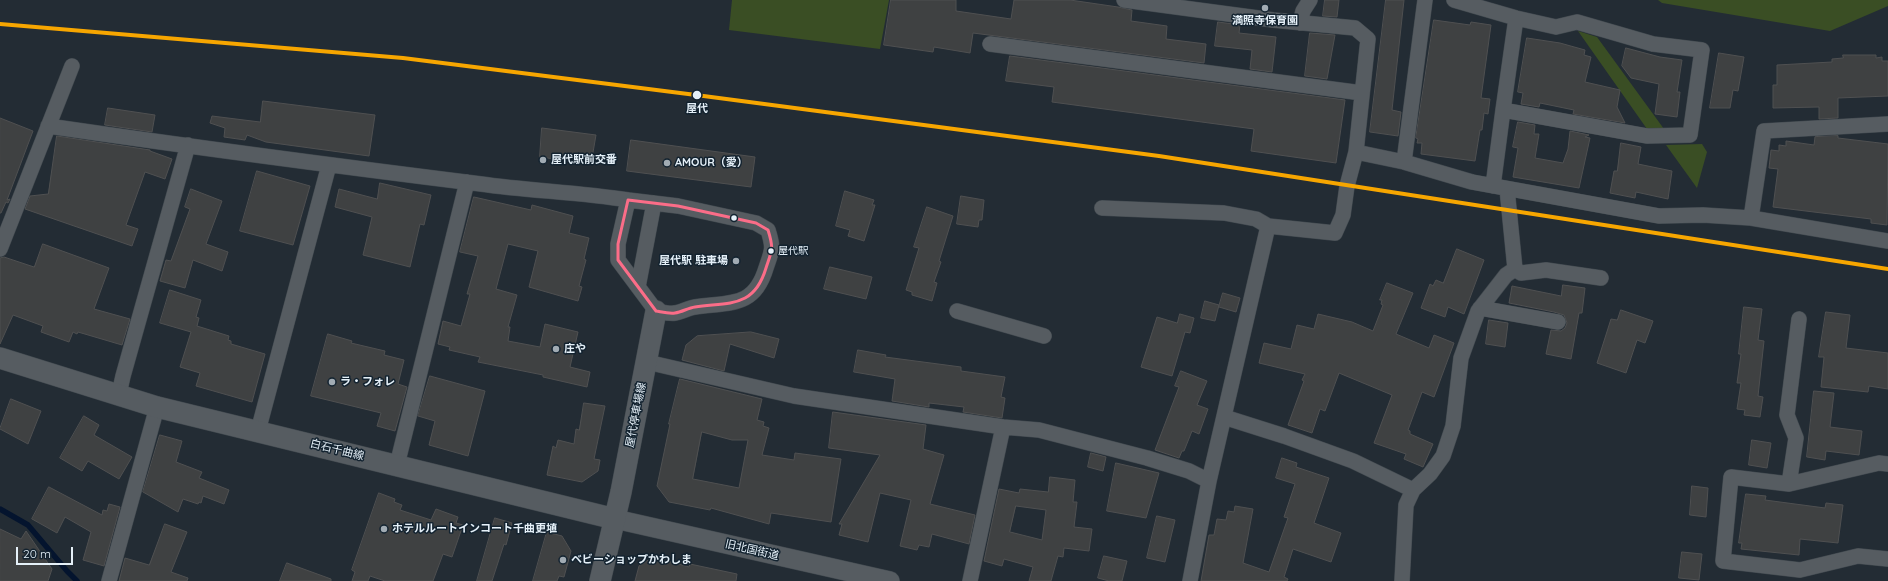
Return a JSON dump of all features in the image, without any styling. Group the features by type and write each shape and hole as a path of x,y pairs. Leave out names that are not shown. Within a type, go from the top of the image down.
{"main road":[{"name":"屋代停車場線","path":"615,519 656,311"},
{"name":"白石千曲線","path":"0,358 158,407 615,519"},
{"path":"600,581 615,519"}],"street":[{"path":"1102,208 1224,213 1256,219 1268,226 1335,234 1344,215 1347,186 1356,152 1368,39 1355,28 1300,23 1124,0"},
{"path":"1300,23 1303,11 1310,0"},
{"path":"1404,162 1425,0"},
{"path":"1454,0 1516,18 1556,27 1577,22 1653,44 1702,50 1690,135 1647,136 1503,110"},
{"path":"1516,18 1503,110 1500,188 1515,269 1521,274 1546,270 1601,278"},
{"path":"990,44 1362,93"},
{"path":"0,249 72,66"},
{"path":"1751,218 1764,131 1888,124"},
{"path":"48,126 329,165 526,190 599,195 678,206 756,223 768,230 773,246 762,282 753,294 740,300 719,306 695,307 673,314 656,311 618,260 618,244 628,200"},
{"path":"119,394 188,145"},
{"path":"1356,152 1404,162 1472,182 1500,188 1659,216 1703,215 1751,218 1888,241"},
{"path":"258,431 329,165"},
{"path":"397,465 466,182"},
{"path":"638,287 654,203"},
{"path":"1190,581 1209,481 1268,226"},
{"path":"1402,581 1406,505 1413,490 1430,474 1443,456 1453,426 1461,358 1480,308 1506,275 1515,269"},
{"path":"1480,308 1558,322"},
{"path":"957,311 1044,336"},
{"path":"1789,484 1796,438 1787,415 1799,319"},
{"path":"647,362 794,396 1003,427 1039,430 1189,471 1209,481"},
{"path":"109,581 158,407"},
{"path":"1224,417 1284,436 1353,461 1413,490"},
{"path":"970,581 1003,427"},
{"path":"1888,464 1879,463 1789,484 1731,477 1723,561 1800,570 1858,556 1888,559"},
{"name":"旧北国街道","path":"615,519 890,581"}],"green space":[{"path":"732,0 889,0 880,49 729,30"},
{"path":"1658,0 1888,0 1888,6 1830,31 1662,3"},
{"path":"1578,31 1597,37 1664,129 1647,129"},
{"path":"1702,144 1707,152 1697,188 1666,145"}],"building":[{"path":"891,0 956,0 956,11 1011,19 1014,0 1070,0 1118,7 1132,10 1131,21 1167,26 1166,39 1206,44 1204,63 973,33 970,53 934,47 933,52 884,45"},
{"path":"1325,0 1339,0 1337,17 1323,16"},
{"path":"1386,0 1404,0 1392,110 1401,112 1398,136 1370,132"},
{"path":"1434,20 1470,25 1471,22 1491,25 1481,98 1490,99 1488,114 1484,113 1475,161 1421,154 1422,143 1417,143 1418,139 1416,138"},
{"path":"1218,22 1240,25 1239,33 1276,37 1272,72 1250,69 1252,50 1215,46"},
{"path":"1310,33 1335,35 1327,79 1305,76"},
{"path":"1527,38 1560,43 1585,50 1584,55 1591,57 1585,82 1620,90 1617,107 1625,123 1573,114 1574,110 1540,103 1539,107 1521,104 1523,93 1518,92"},
{"path":"1626,48 1660,57 1682,60 1677,92 1680,92 1677,117 1655,114 1659,84 1631,78 1622,66"},
{"path":"1719,53 1744,57 1738,91 1733,90 1730,108 1710,108"},
{"path":"1843,55 1876,55 1876,58 1882,57 1882,61 1888,61 1888,96 1838,98 1838,118 1819,119 1819,107 1773,108 1773,85 1777,85 1777,65 1832,62 1832,59 1843,58"},
{"path":"1010,56 1345,100 1336,163 1251,151 1254,129 1052,102 1054,87 1006,81"},
{"path":"263,101 375,115 369,156 266,142 247,135 245,140 224,137 225,128 210,123 212,116 260,122"},
{"path":"108,108 155,115 152,132 105,125"},
{"path":"0,118 33,131 7,200 10,199 8,203 6,202 1,213 0,213"},
{"path":"1518,122 1535,125 1534,134 1539,134 1535,158 1563,163 1568,149 1570,131 1589,135 1585,137 1590,138 1579,188 1513,177 1518,148 1513,147"},
{"path":"542,128 596,135 591,164 540,157"},
{"path":"57,136 150,150 172,159 165,179 145,172 126,225 138,229 132,246 25,209 30,196 48,194"},
{"path":"1838,136 1838,138 1888,144 1887,225 1871,223 1871,219 1773,207 1778,169 1769,168 1771,150 1779,151 1779,145 1786,146 1786,141 1814,145 1815,137"},
{"path":"631,140 755,157 751,187 627,171"},
{"path":"1621,143 1641,147 1638,164 1672,171 1668,199 1636,192 1635,198 1610,193 1614,171 1617,171"},
{"path":"257,171 310,186 293,245 240,231"},
{"path":"380,183 431,195 424,225 420,224 410,267 363,255 372,217 335,207 339,189 377,199"},
{"path":"191,189 222,201 206,244 228,252 222,271 193,260 185,288 160,281 166,260 171,261 190,209 185,207"},
{"path":"845,191 874,200 872,205 875,205 864,241 848,236 850,230 836,226"},
{"path":"961,196 984,200 982,220 979,220 978,227 957,224"},
{"path":"474,197 531,210 532,205 573,216 569,233 589,238 584,259 586,260 579,286 582,287 578,301 529,287 538,251 508,244 496,289 517,295 508,327 510,327 508,341 540,347 545,324 578,332 570,367 590,372 587,387 543,377 543,375 478,362 480,357 449,350 450,347 438,344 443,321 461,326 470,294 467,294 478,256 460,252"},
{"path":"927,207 953,216 939,261 941,262 934,282 937,283 932,301 912,295 912,292 906,290 919,248 914,247"},
{"path":"43,244 109,268 94,309 130,319 122,345 78,332 77,334 73,332 69,342 41,332 43,326 13,315 0,344 0,258 4,257 34,267"},
{"path":"1457,249 1484,260 1464,314 1448,307 1445,317 1421,308 1430,284 1433,286 1436,280 1443,283"},
{"path":"830,267 872,277 866,299 824,289"},
{"path":"1387,283 1413,293 1396,334 1429,348 1434,335 1454,343 1434,397 1422,392 1408,430 1410,431 1410,434 1433,444 1423,467 1404,459 1406,454 1374,443 1392,395 1339,373 1325,411 1320,409 1312,433 1288,425 1304,381 1302,380 1305,374 1259,363 1264,343 1291,349 1297,325 1314,329 1318,314 1352,322 1373,331 1383,305 1381,304 1382,300 1380,300"},
{"path":"1563,285 1585,288 1582,313 1579,313 1571,359 1546,354 1551,330 1561,331 1565,328 1567,323 1564,315 1509,303 1512,286 1561,296"},
{"path":"170,290 201,300 196,317 199,318 197,326 229,336 228,340 231,341 231,344 265,354 252,402 196,386 200,373 180,367 191,332 160,323"},
{"path":"1223,293 1240,298 1236,312 1219,307"},
{"path":"1205,301 1219,305 1215,321 1201,318"},
{"path":"1744,307 1762,309 1758,340 1764,341 1758,396 1763,397 1760,417 1744,415 1745,410 1737,409 1741,383 1737,383 1741,354 1739,354"},
{"path":"1621,310 1653,321 1645,343 1637,340 1626,373 1597,363 1611,319 1617,320"},
{"path":"1826,312 1850,315 1846,348 1888,353 1888,389 1869,386 1868,392 1821,387 1824,357 1819,357"},
{"path":"1180,314 1194,318 1190,333 1185,332 1172,376 1141,367 1157,317 1177,323"},
{"path":"1489,320 1508,323 1505,347 1486,344"},
{"path":"751,332 779,339 774,358 730,344 724,371 682,360 686,345 697,336"},
{"path":"328,334 352,341 351,343 385,351 384,355 404,360 398,384 407,387 395,431 377,426 381,413 311,396"},
{"path":"858,350 886,355 885,357 961,367 961,371 1005,377 1001,397 1005,398 1002,418 963,412 964,407 929,403 929,407 892,401 895,379 854,372"},
{"path":"1181,371 1207,381 1197,405 1208,409 1199,434 1192,431 1184,451 1182,451 1179,458 1155,450 1179,387 1175,386"},
{"path":"430,376 485,391 468,456 429,445 435,421 418,416"},
{"path":"680,379 762,399 757,420 764,422 763,426 769,428 762,455 794,460 795,453 841,459 831,522 771,513 769,524 711,508 710,510 669,502 657,486 669,424","holes":["702,432 732,440 748,440 739,488 693,479"]},
{"path":"1814,391 1834,393 1830,427 1862,431 1859,455 1826,451 1825,460 1807,457"},
{"path":"11,399 41,411 28,444 0,429"},
{"path":"584,403 605,406 594,459 600,460 598,471 582,482 547,475 553,446 556,448 558,440 574,444 576,429 579,430"},
{"path":"833,412 926,425 923,449 944,455 930,504 975,515 969,544 932,534 929,547 919,545 917,550 900,546 911,500 880,493 868,542 839,535 842,524 839,524 880,455 829,448"},
{"path":"84,416 99,425 94,435 132,457 119,479 88,461 82,471 60,458"},
{"path":"160,435 182,441 176,462 202,472 199,478 229,490 224,504 203,496 201,503 199,502 198,504 183,499 178,512 143,492"},
{"path":"1752,440 1771,443 1767,468 1749,465"},
{"path":"1091,453 1106,457 1103,471 1088,467"},
{"path":"1282,458 1297,463 1296,467 1329,478 1314,523 1341,533 1331,562 1293,549 1284,577 1288,579 1287,581 1201,581 1209,535 1214,535 1217,519 1226,520 1228,511 1234,512 1235,506 1253,509 1243,563 1269,572 1288,518 1284,517 1295,484 1276,478"},
{"path":"1116,463 1159,473 1146,518 1107,511"},
{"path":"1050,477 1075,480 1073,502 1077,502 1074,527 1092,529 1089,551 1064,548 1063,557 1058,556 1051,581 1029,581 1033,567 1004,559 1002,566 984,561 999,489 1019,493 1020,489 1048,492","holes":["1016,506 1046,510 1042,540 1010,532"]},
{"path":"1692,486 1708,488 1706,517 1690,515"},
{"path":"49,487 102,515 103,510 107,511 109,504 120,507 104,566 83,560 91,532 65,517 57,533 32,519"},
{"path":"379,493 395,499 394,502 402,505 400,510 431,520 436,509 458,517 456,523 463,525 452,557 443,554 433,581 385,581 370,576 368,581 352,581 355,572 352,570"},
{"path":"1746,494 1766,496 1765,500 1825,508 1826,503 1843,505 1838,543 1800,539 1799,555 1741,549 1742,543 1739,543"},
{"path":"1157,516 1175,520 1165,562 1147,558"},
{"path":"495,518 512,523 506,545 504,544 492,581 477,581"},
{"path":"165,524 187,532 171,572 188,578 187,581 119,581 125,558 149,565"},
{"path":"0,529 21,539 26,531 52,569 48,581 0,581"},
{"path":"547,532 562,536 571,551 564,577 559,576 557,581 533,581"},
{"path":"1682,552 1702,554 1699,580 1679,578"},
{"path":"1104,556 1127,561 1122,581 1109,581 1098,578"},
{"path":"654,557 689,567 690,564 737,574 736,581 635,581 639,566"},
{"path":"287,563 331,579 331,581 280,581"}],"waterway":[{"path":"0,509 28,525 77,581"}],"transit line":[{"path":"0,24 403,58 696,95 1159,156 1888,269"},
{"path":"628,200 678,206 756,223 768,230 772,249 761,281 755,290 747,297 739,301 695,307 675,313 656,311 618,260 618,244 628,200"}],"place":[{"name":"満照寺保育園","path":"1265,8"},
{"name":"屋代","path":"697,95"},
{"name":"屋代駅前交番","path":"543,160"},
{"name":"AMOUR（愛）","path":"667,163"},
{"name":"屋代駅","path":"771,251"},
{"name":"屋代駅 駐車場","path":"736,261"},
{"name":"庄や","path":"556,349"},
{"name":"ラ・フォレ","path":"332,382"},
{"name":"ホテルルートインコート千曲更埴","path":"384,529"},
{"name":"ベビーショップかわしま","path":"563,560"}]}
